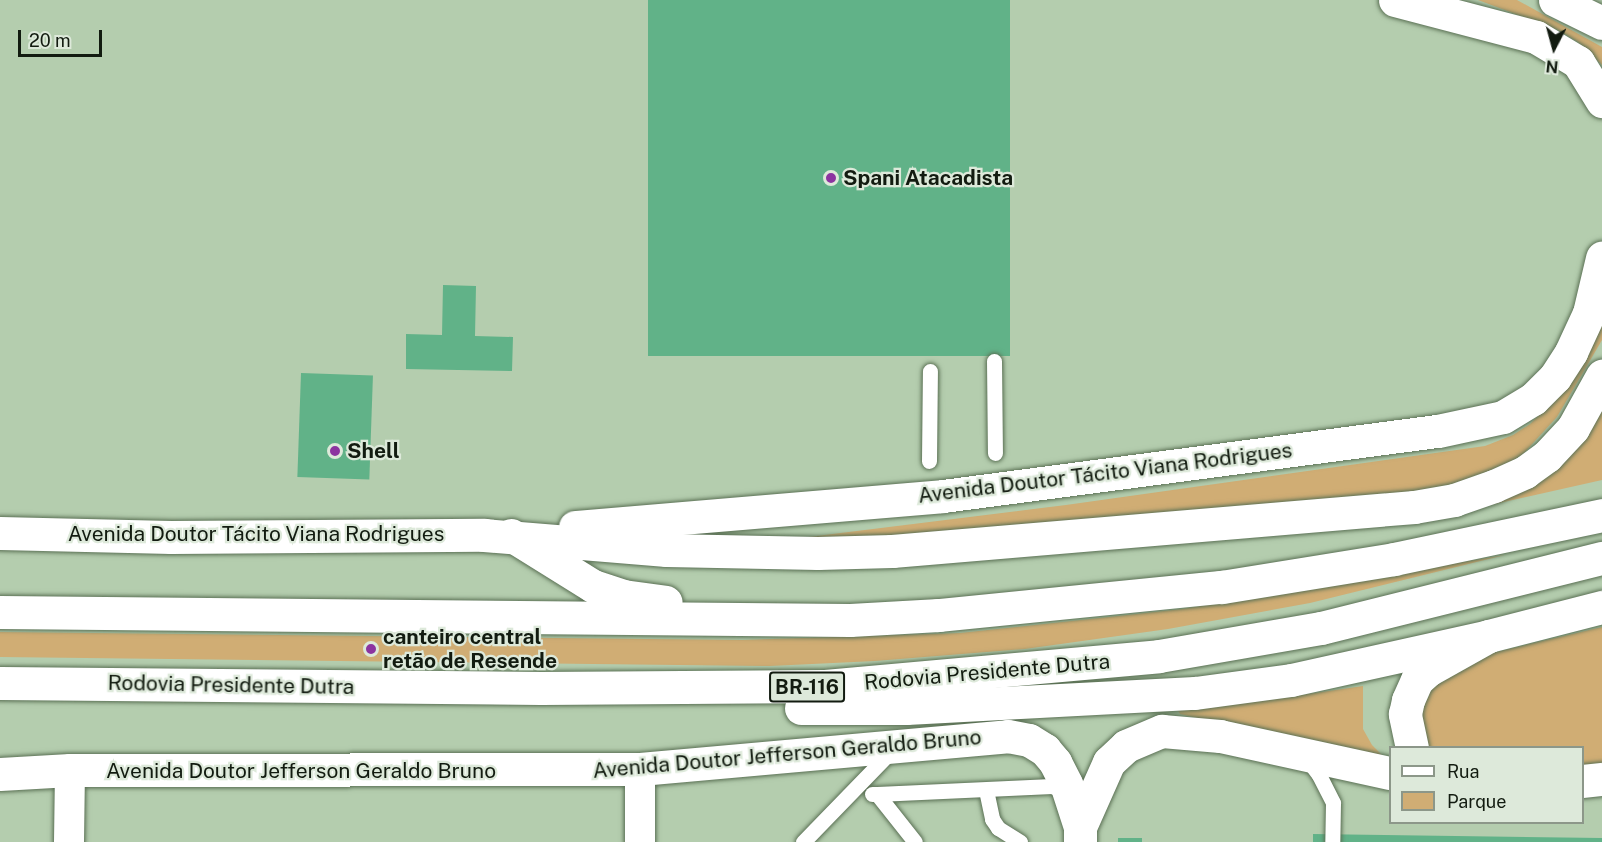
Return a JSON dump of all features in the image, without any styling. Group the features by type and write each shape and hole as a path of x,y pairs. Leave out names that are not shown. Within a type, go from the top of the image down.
{"main road":[{"path":"1395,0 1536,37 1578,62 1602,101"},
{"path":"1555,0 1602,23"},
{"name":"Avenida Doutor Tácito Viana Rodrigues","path":"511,536 606,524 943,496 1438,431 1503,417 1533,399 1555,377 1571,352 1589,313 1602,258"},
{"name":"Avenida Doutor Tácito Viana Rodrigues","path":"0,533 171,537 511,536 666,550 818,553 892,551 1414,507 1454,500 1525,472 1547,456 1573,428 1602,376"},
{"path":"0,612 850,620 950,614 1222,587 1394,559 1602,515"},
{"path":"511,536 593,586 623,596 850,620"},
{"name":"Rodovia Presidente Dutra","path":"0,683 542,688 825,686 1159,656 1321,628 1602,558"},
{"path":"542,688 787,708 906,708 1195,693 1291,680 1489,636 1602,607"},
{"path":"1412,746 1405,714 1411,690 1417,680 1428,670 1489,636"},
{"name":"Avenida Doutor Jefferson Geraldo Bruno","path":"1080,835 1109,762 1126,746 1162,731 1220,736 1389,773"},
{"name":"Avenida Doutor Jefferson Geraldo Bruno","path":"4,778 70,770 640,769 1008,736 1029,740 1045,750 1055,762 1069,795 1080,835"},
{"path":"1584,781 1602,779"}],"street":[{"path":"640,769 640,842"},
{"path":"69,842 70,770"}],"lane":[{"path":"994,362 995,453"},
{"path":"929,461 930,371"},
{"path":"803,842 896,746"},
{"path":"1301,753 1319,775 1333,803 1332,842"},
{"path":"860,794 1052,786 1061,788 1069,795"},
{"path":"986,790 992,819 998,828 1020,842"},
{"path":"877,794 915,842"}],"green space":[{"path":"1478,0 1517,0 1602,47 1602,65 1578,42 1558,30"},
{"path":"1602,313 1602,340 1557,417 1524,453 1510,463 1469,481 1424,492 902,538 759,543 1066,505 1485,446 1513,435 1530,424 1545,409"},
{"path":"1602,405 1602,480 1455,513"},
{"path":"1505,555 1310,603 1168,629 1025,649 875,661 770,666 0,657 0,632 742,640 960,633 1182,609"},
{"path":"1602,627 1602,764 1584,767 1584,746 1419,746 1414,694 1449,663"},
{"path":"1363,686 1363,729 1372,745 1389,763 1180,714 1176,707 1252,702"}],"building":[{"name":"Spani Atacadista","path":"648,0 1010,0 1010,356 648,356"},
{"path":"443,285 476,286 475,336 513,337 512,371 406,369 406,334 442,335"},
{"name":"Shell","path":"301,373 373,376 369,479 297,477"},
{"path":"1313,834 1602,838 1602,842 1313,842"},
{"path":"1118,838 1142,838 1142,842 1118,842"}],"place":[{"name":"Spani Atacadista","path":"831,178"},
{"name":"Shell","path":"335,451"},
{"name":"canteiro central retão de Resende","path":"371,649"}]}
